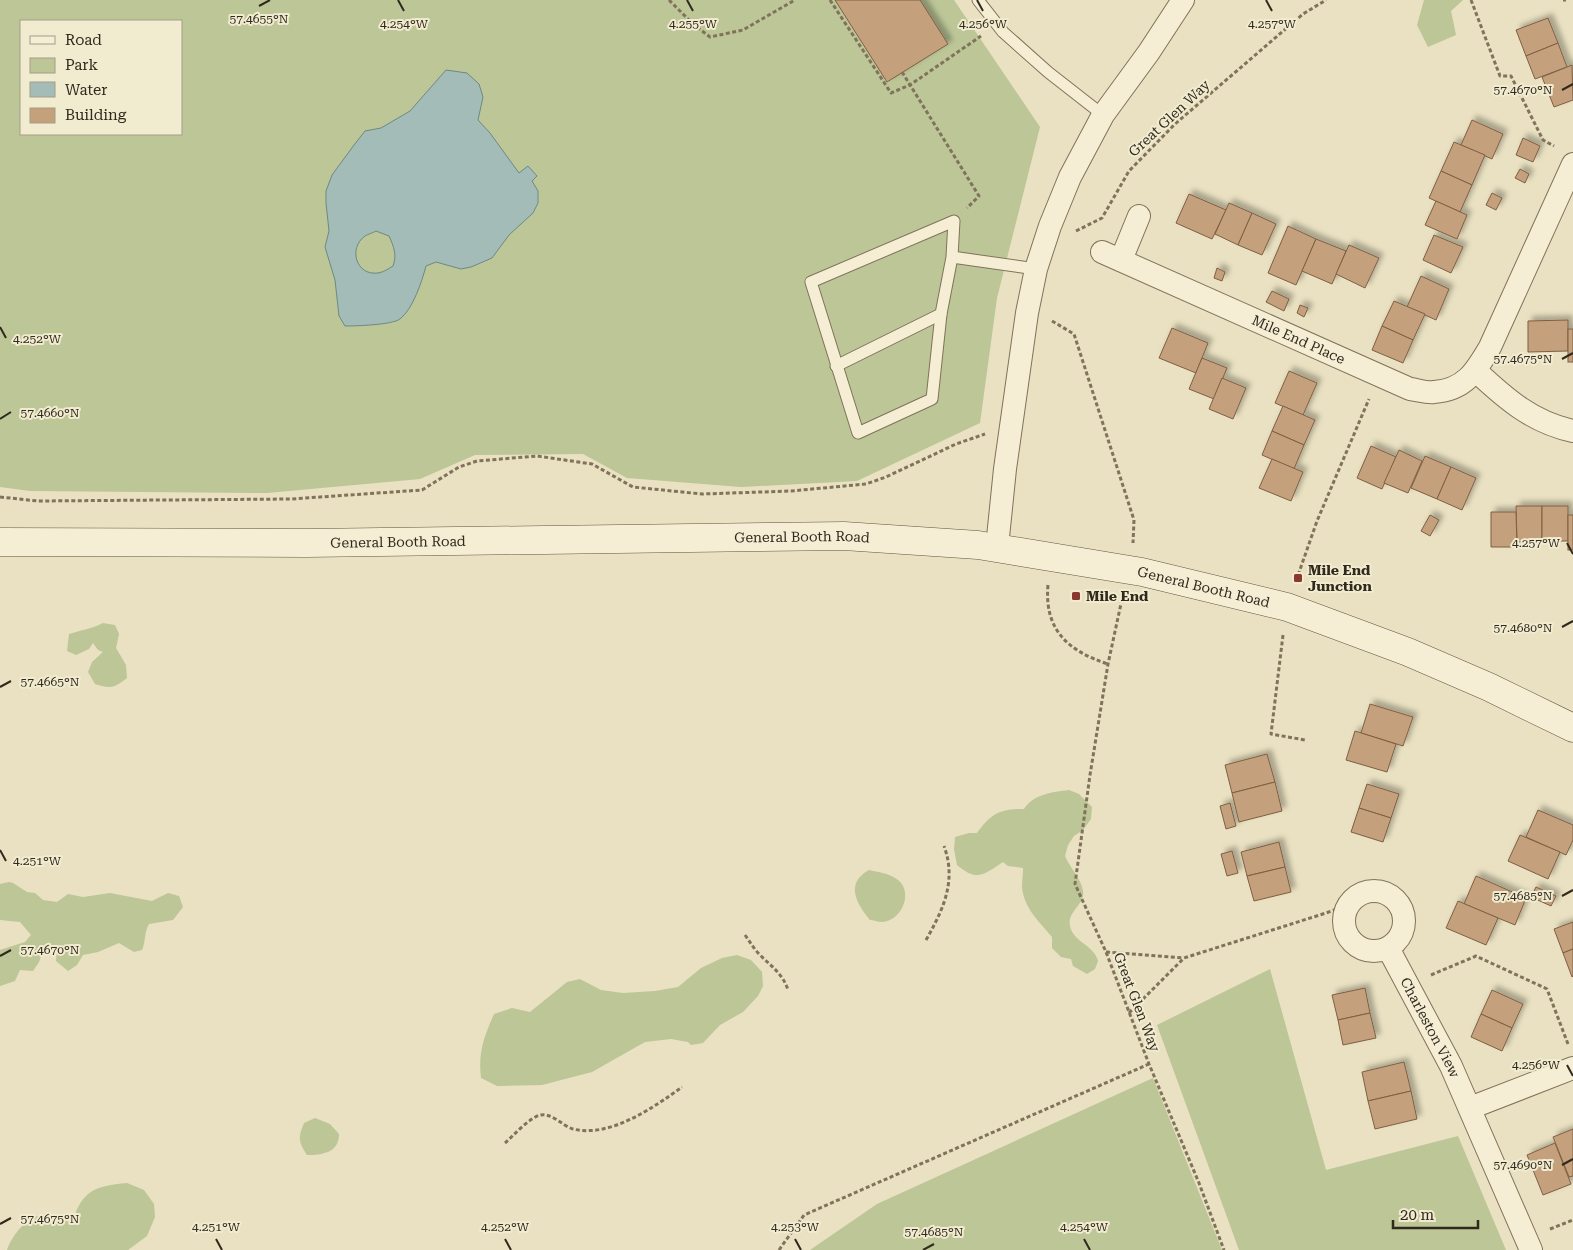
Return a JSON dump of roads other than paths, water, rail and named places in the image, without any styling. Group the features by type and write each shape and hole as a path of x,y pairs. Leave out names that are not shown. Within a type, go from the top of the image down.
{"street":[{"path":"997,547 1027,314 1036,269 1050,226 1070,178 1103,115 1183,0"},
{"name":"Mile End Place","path":"1139,216 1112,256 1410,388 1433,392 1458,386 1476,371 1490,347 1573,164"},
{"path":"1476,371 1533,418 1573,431"},
{"name":"General Booth Road","path":"0,542 307,543 844,536 997,547 1142,572 1287,607 1408,652 1489,687 1573,728"},
{"path":"1378,890 1387,893 1400,906 1404,915 1404,924 1396,942 1388,948 1379,951 1369,951 1360,948 1346,934 1343,924 1344,914 1348,905 1360,893 1378,890"},
{"name":"Charleston View","path":"1388,948 1451,1066 1531,1250"},
{"path":"1470,1108 1571,1058"}],"lane":[{"path":"978,0 1003,32 1048,72 1103,115"},
{"path":"954,221 952,258 942,314 932,399 858,433 811,282 954,221"},
{"path":"952,258 1036,269"},
{"path":"836,366 942,314"}],"water":[{"path":"446,70 467,73 479,84 483,97 478,120 490,133 519,173 528,166 537,176 532,181 538,191 538,203 533,213 509,235 492,258 461,269 436,262 426,266 413,302 400,319 382,324 345,326 339,316 335,280 325,247 329,231 326,191 332,175 365,131 381,128 410,111","holes":["376,231 389,236 395,258 393,266 378,273 370,273 364,270 360,266 356,254 360,241 365,236"]}],"place":[{"name":"Mile End Junction","path":"1298,578"},
{"name":"Mile End","path":"1076,596"}]}
